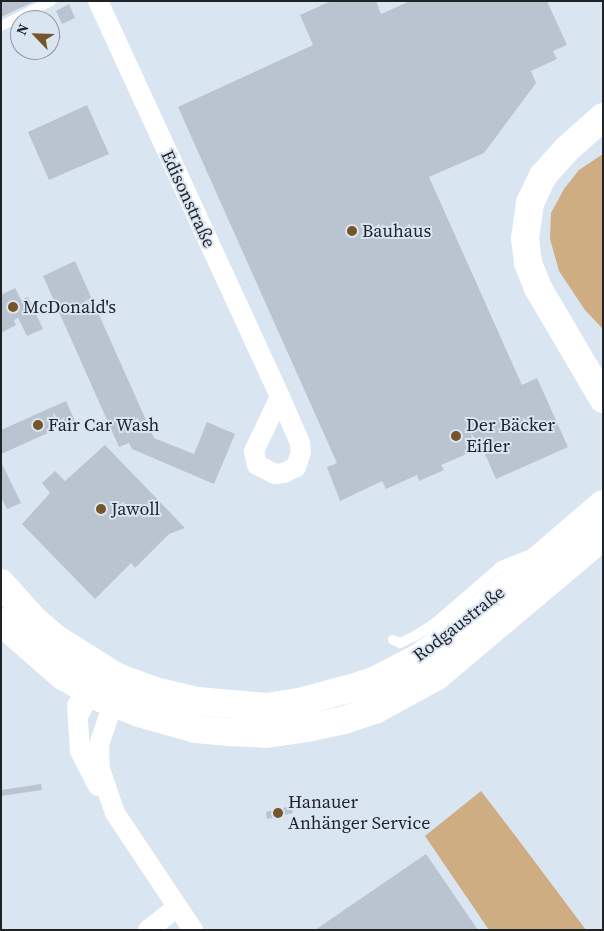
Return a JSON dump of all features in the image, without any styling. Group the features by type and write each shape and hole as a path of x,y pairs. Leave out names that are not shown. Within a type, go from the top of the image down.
{"main road":[{"path":"603,117 567,149 543,176 530,203 525,238 528,263 538,288 603,399"},
{"path":"603,136 570,157 546,184 535,211 531,241 534,258 542,279 580,344 603,372"},
{"name":"Rodgaustraße","path":"1,583 35,621 55,638 117,677 175,696 238,706 267,706 303,701 352,688 374,681 418,658 449,636 603,504"},
{"name":"Rodgaustraße","path":"1,622 94,704 195,729 266,734 335,722 375,710 437,676 603,536"}],"street":[{"name":"Edisonstraße","path":"98,1 280,397"},
{"path":"94,704 116,696 117,677"},
{"path":"94,704 101,734 98,754 100,769 112,807"},
{"path":"94,704 80,751 90,774 193,930"},
{"path":"148,930 177,908"}],"lane":[{"path":"1,26 51,1"},
{"path":"393,640 400,643 408,640 435,623 507,563 555,545"}],"shaded area":[{"path":"603,154 603,329 585,310 559,271 550,239 551,213 564,189 579,170"},
{"path":"481,791 586,930 489,930 425,836"}],"building":[{"path":"1,1 35,1 16,10 10,10 10,13 1,17"},
{"path":"331,1 376,1 381,14 410,1 547,1 567,45 553,51 557,59 531,71 536,83 484,153 429,177 522,385 537,378 568,447 496,479 478,438 465,444 469,453 441,465 444,470 419,481 417,475 386,489 382,481 340,501 327,467 337,463 178,107 313,45 300,15"},
{"path":"69,4 75,18 62,24 60,10 58,10"},
{"path":"87,105 109,154 49,180 28,132"},
{"path":"75,261 154,438 194,454 207,422 235,434 214,484 132,449 129,443 119,447 43,276"},
{"path":"15,288 21,300 28,297 43,329 27,336 18,318 14,320 16,325 1,333 1,295"},
{"name":"Fair Car Wash","path":"66,401 75,421 1,454 1,430"},
{"name":"Jawoll","path":"105,445 185,528 169,534 135,568 131,563 95,599 22,524 50,493 42,483 55,471 65,481"},
{"path":"1,462 21,503 7,509 1,497"},
{"path":"41,784 42,790 1,796 1,790"},
{"path":"291,806 293,813 267,819 266,812"},
{"path":"426,854 478,930 315,930"}],"place":[{"name":"Bauhaus","path":"352,231"},
{"name":"McDonald's","path":"13,307"},
{"name":"Fair Car Wash","path":"38,425"},
{"name":"Der Bäcker Eifler","path":"456,436"},
{"name":"Jawoll","path":"101,509"},
{"name":"Hanauer Anhänger Service","path":"278,813"}]}
